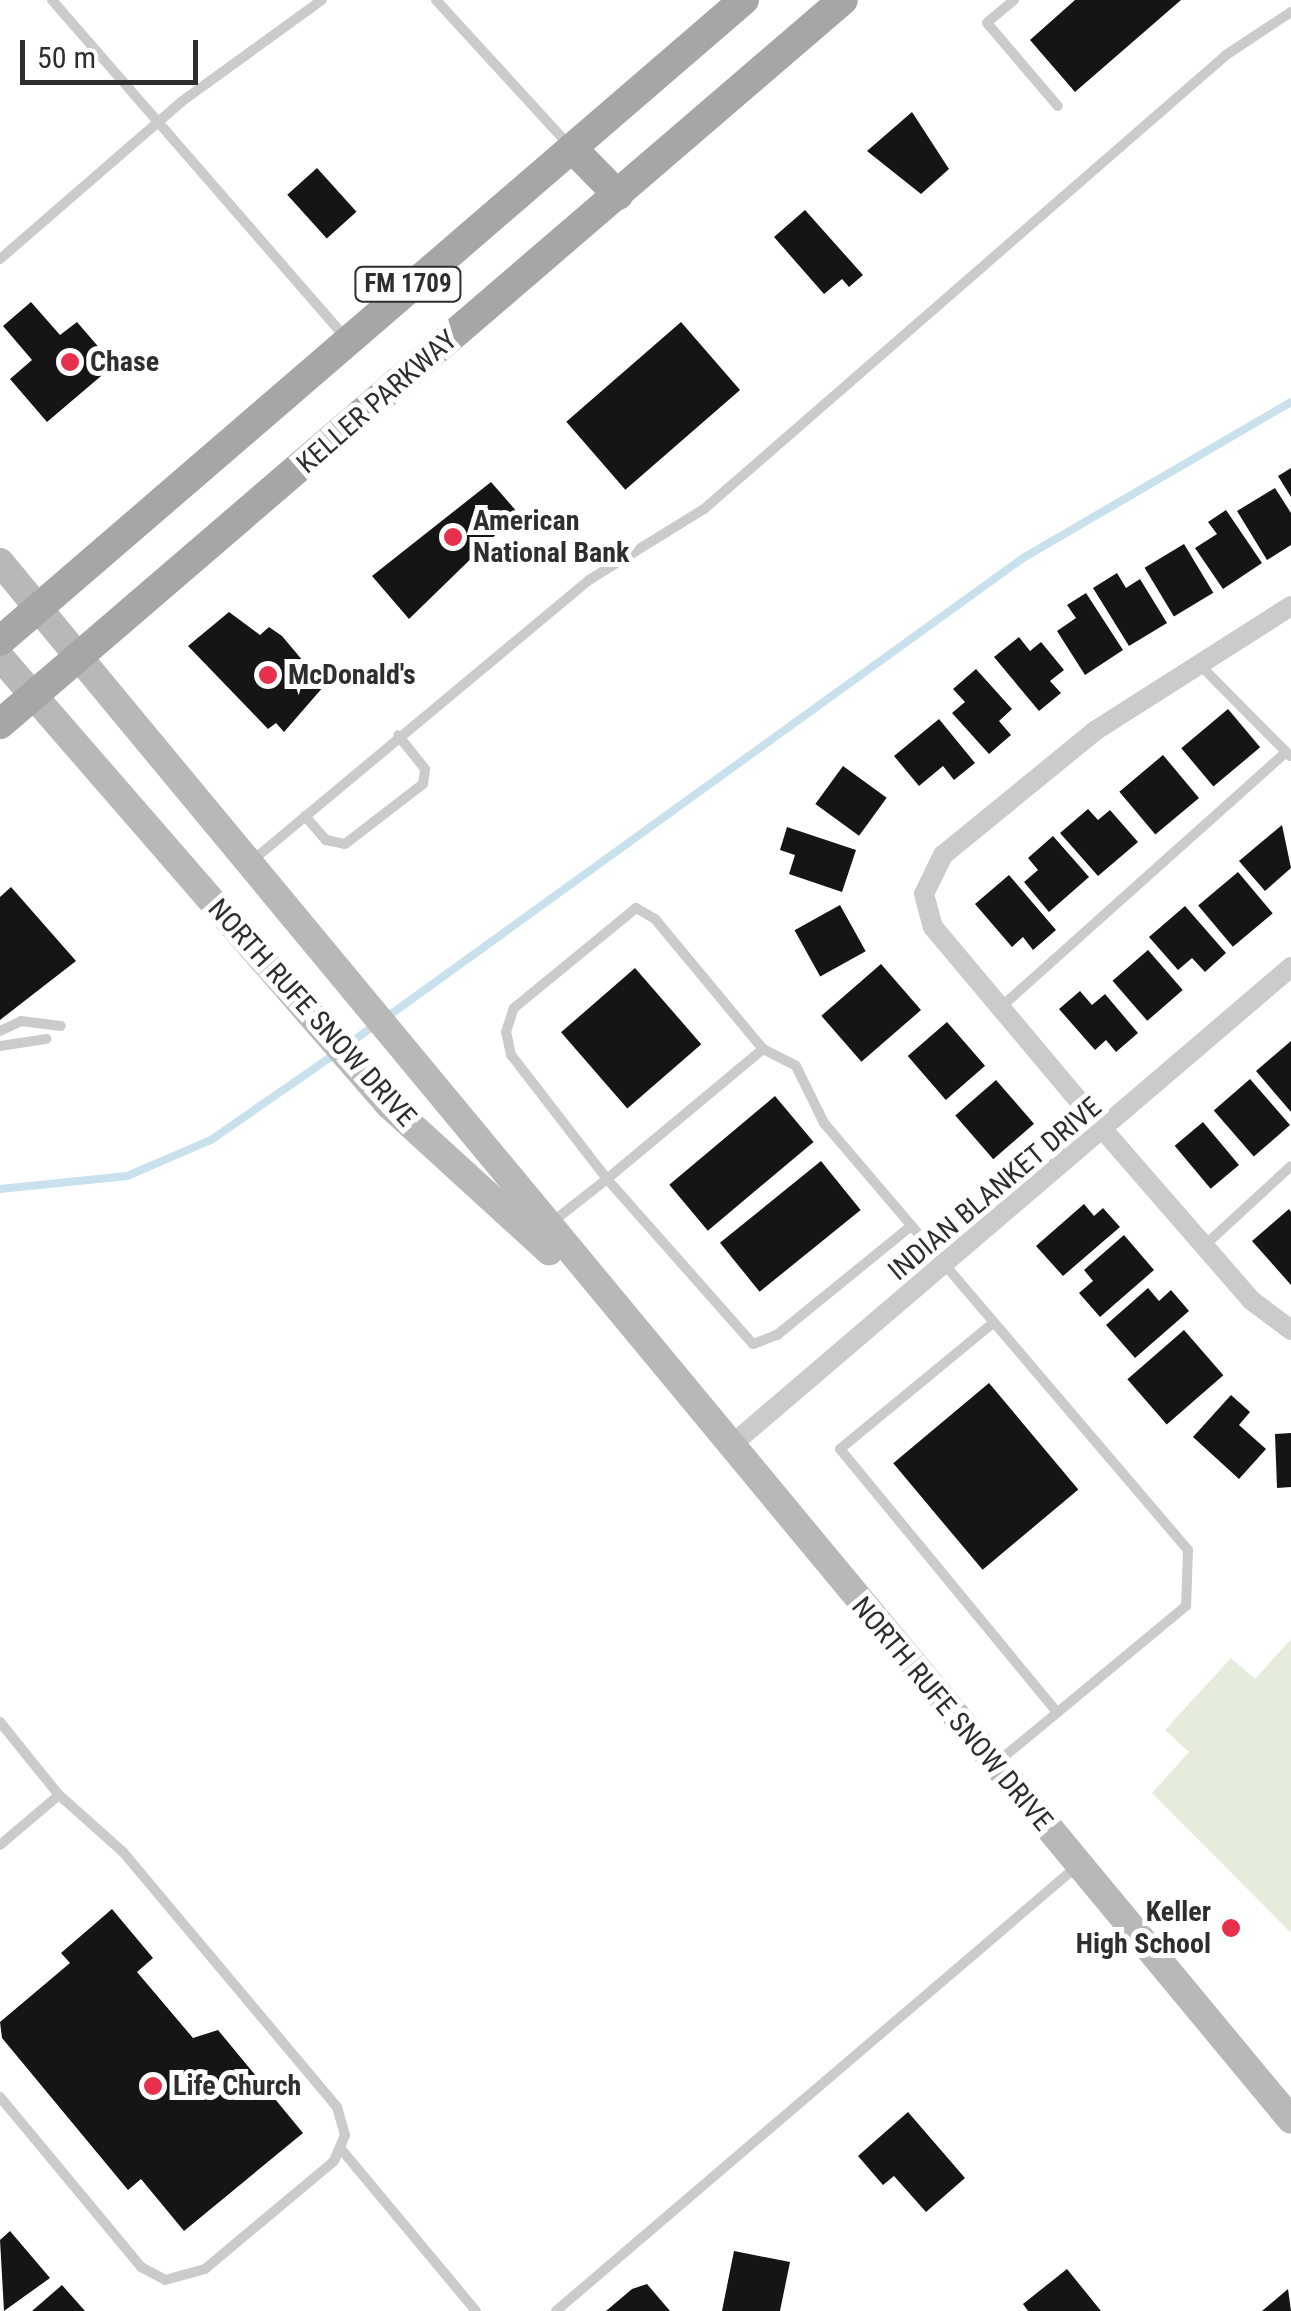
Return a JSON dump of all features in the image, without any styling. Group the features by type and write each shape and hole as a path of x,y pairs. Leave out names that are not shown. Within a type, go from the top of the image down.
{"main road":[{"name":"FM 1709","path":"0,641 744,0"},
{"name":"KELLER PARKWAY","path":"0,724 842,0"},
{"path":"572,148 618,195"},
{"name":"NORTH RUFE SNOW DRIVE","path":"0,562 246,866 342,976 613,1308 1291,2120"},
{"name":"NORTH RUFE SNOW DRIVE","path":"0,657 389,1106 613,1308"},
{"path":"209,897 246,866"}],"street":[{"path":"1291,606 1095,731 931,872 924,894 933,927 1106,1134 1268,1318 1291,1330"},
{"name":"INDIAN BLANKET DRIVE","path":"729,1447 1106,1134 1291,967"}],"lane":[{"path":"52,0 346,339"},
{"path":"0,259 158,122 322,0"},
{"path":"436,0 572,148"},
{"path":"1010,1 987,23 1058,106"},
{"path":"246,866 588,580 704,509 1226,55 1291,12"},
{"path":"1000,1007 1288,754 1199,663"},
{"path":"304,816 326,840 344,844 423,784 426,769 398,735"},
{"path":"910,1227 776,1335 752,1344 607,1180 511,1055 514,1008 636,908 762,1049 796,1066 824,1123 1188,1550 1186,1606 995,1764"},
{"path":"0,1031 21,1021 61,1026"},
{"path":"0,1046 46,1040"},
{"path":"546,1226 607,1180 762,1049"},
{"path":"1204,1246 1291,1166"},
{"path":"993,1323 840,1449 1057,1712"},
{"path":"0,1722 58,1794 123,1852 337,2106 341,2149 476,2311"},
{"path":"0,1846 58,1794"},
{"path":"556,2311 1079,1864"},
{"path":"0,2097 141,2266 166,2280 205,2270 341,2149"}],"green space":[{"path":"1291,1639 1291,1933 1152,1793 1189,1752 1165,1730 1231,1658 1255,1679"}],"building":[{"path":"1075,0 1181,0 1075,92 1030,40"},
{"path":"912,112 949,169 921,194 867,151"},
{"path":"317,168 356,212 327,239 287,195"},
{"path":"805,210 863,275 849,287 842,279 824,294 774,237"},
{"name":"Chase","path":"31,302 60,335 77,322 114,365 47,422 10,379 32,360 3,326"},
{"path":"681,322 740,390 625,490 566,422"},
{"path":"1291,468 1291,497 1278,476"},
{"name":"American National Bank","path":"491,482 518,513 409,619 372,576"},
{"path":"1275,488 1291,513 1291,545 1267,560 1237,511"},
{"path":"1226,510 1262,563 1223,589 1195,548 1217,534 1208,522"},
{"path":"1184,544 1213,593 1174,617 1145,568"},
{"path":"1117,573 1126,588 1140,579 1167,623 1129,646 1093,588"},
{"path":"1086,593 1123,650 1085,675 1057,631 1076,618 1067,605"},
{"name":"McDonald's","path":"229,612 260,635 269,627 282,636 324,686 284,732 276,723 268,729 188,646"},
{"path":"1019,637 1030,651 1041,642 1064,670 1050,681 1061,693 1039,711 994,657"},
{"path":"976,669 1012,709 999,721 1011,735 989,754 952,713 965,702 953,689"},
{"path":"1228,709 1260,747 1213,787 1181,748"},
{"path":"939,719 975,763 954,780 943,766 919,786 894,756"},
{"path":"1163,755 1199,798 1155,835 1119,792"},
{"path":"843,766 887,798 859,836 815,804"},
{"path":"1088,809 1098,820 1110,810 1138,842 1098,876 1060,833"},
{"path":"1282,825 1291,868 1265,891 1239,861"},
{"path":"787,827 856,850 842,892 789,874 795,855 780,850"},
{"path":"1053,836 1089,877 1049,912 1024,882 1038,870 1028,858"},
{"path":"1238,872 1273,913 1233,947 1198,905"},
{"path":"1009,875 1056,930 1033,950 1023,937 1012,947 975,904"},
{"path":"11,887 76,961 0,1020 0,897"},
{"path":"840,905 866,951 820,977 795,930"},
{"path":"1185,906 1226,953 1205,972 1192,958 1178,970 1149,937"},
{"path":"1148,950 1183,990 1147,1021 1113,981"},
{"path":"881,964 921,1010 861,1062 821,1016"},
{"path":"635,968 701,1044 627,1109 561,1032"},
{"path":"1080,991 1092,1005 1105,994 1138,1033 1116,1052 1106,1040 1095,1050 1059,1009"},
{"path":"947,1022 985,1066 946,1100 908,1056"},
{"path":"1291,1041 1291,1112 1256,1071"},
{"path":"1250,1079 1290,1125 1254,1157 1214,1110"},
{"path":"996,1080 1034,1124 993,1159 955,1115"},
{"path":"775,1096 814,1142 708,1231 669,1185"},
{"path":"1203,1122 1239,1165 1211,1189 1175,1146"},
{"path":"821,1161 861,1210 760,1292 720,1243"},
{"path":"1084,1204 1094,1216 1103,1208 1120,1227 1063,1276 1036,1246"},
{"path":"1289,1209 1291,1212 1291,1285 1252,1241"},
{"path":"1124,1235 1154,1270 1100,1317 1079,1293 1093,1281 1084,1270"},
{"path":"1148,1288 1159,1301 1171,1290 1189,1311 1135,1358 1106,1325"},
{"path":"1184,1330 1223,1375 1167,1424 1127,1379"},
{"path":"989,1383 1078,1489 983,1570 893,1463"},
{"path":"1231,1395 1250,1412 1239,1425 1266,1449 1239,1479 1193,1437"},
{"path":"1291,1433 1291,1487 1277,1488 1275,1434"},
{"name":"Life Church","path":"112,1909 153,1958 137,1972 193,2038 218,2030 303,2133 184,2231 141,2179 128,2190 2,2038 0,2022 70,1963 61,1953"},
{"path":"908,2112 965,2178 926,2212 894,2176 883,2185 858,2156"},
{"path":"10,2231 50,2278 4,2311 0,2240"},
{"path":"734,2251 790,2262 780,2311 722,2311"},
{"path":"1067,2269 1101,2311 1028,2311 1023,2304"},
{"path":"647,2284 670,2311 606,2311 632,2289"},
{"path":"62,2285 85,2311 32,2311"},
{"path":"1288,2289 1291,2311 1262,2311"}],"waterway":[{"path":"387,1017 1023,558 1291,402"},
{"path":"346,1046 375,1025"},
{"path":"0,1189 127,1176 211,1140 335,1054"}],"place":[{"name":"Chase","path":"70,362"},
{"name":"American National Bank","path":"453,537"},
{"name":"McDonald's","path":"268,675"},
{"name":"Keller High School","path":"1231,1928"},
{"name":"Life Church","path":"153,2086"}]}
